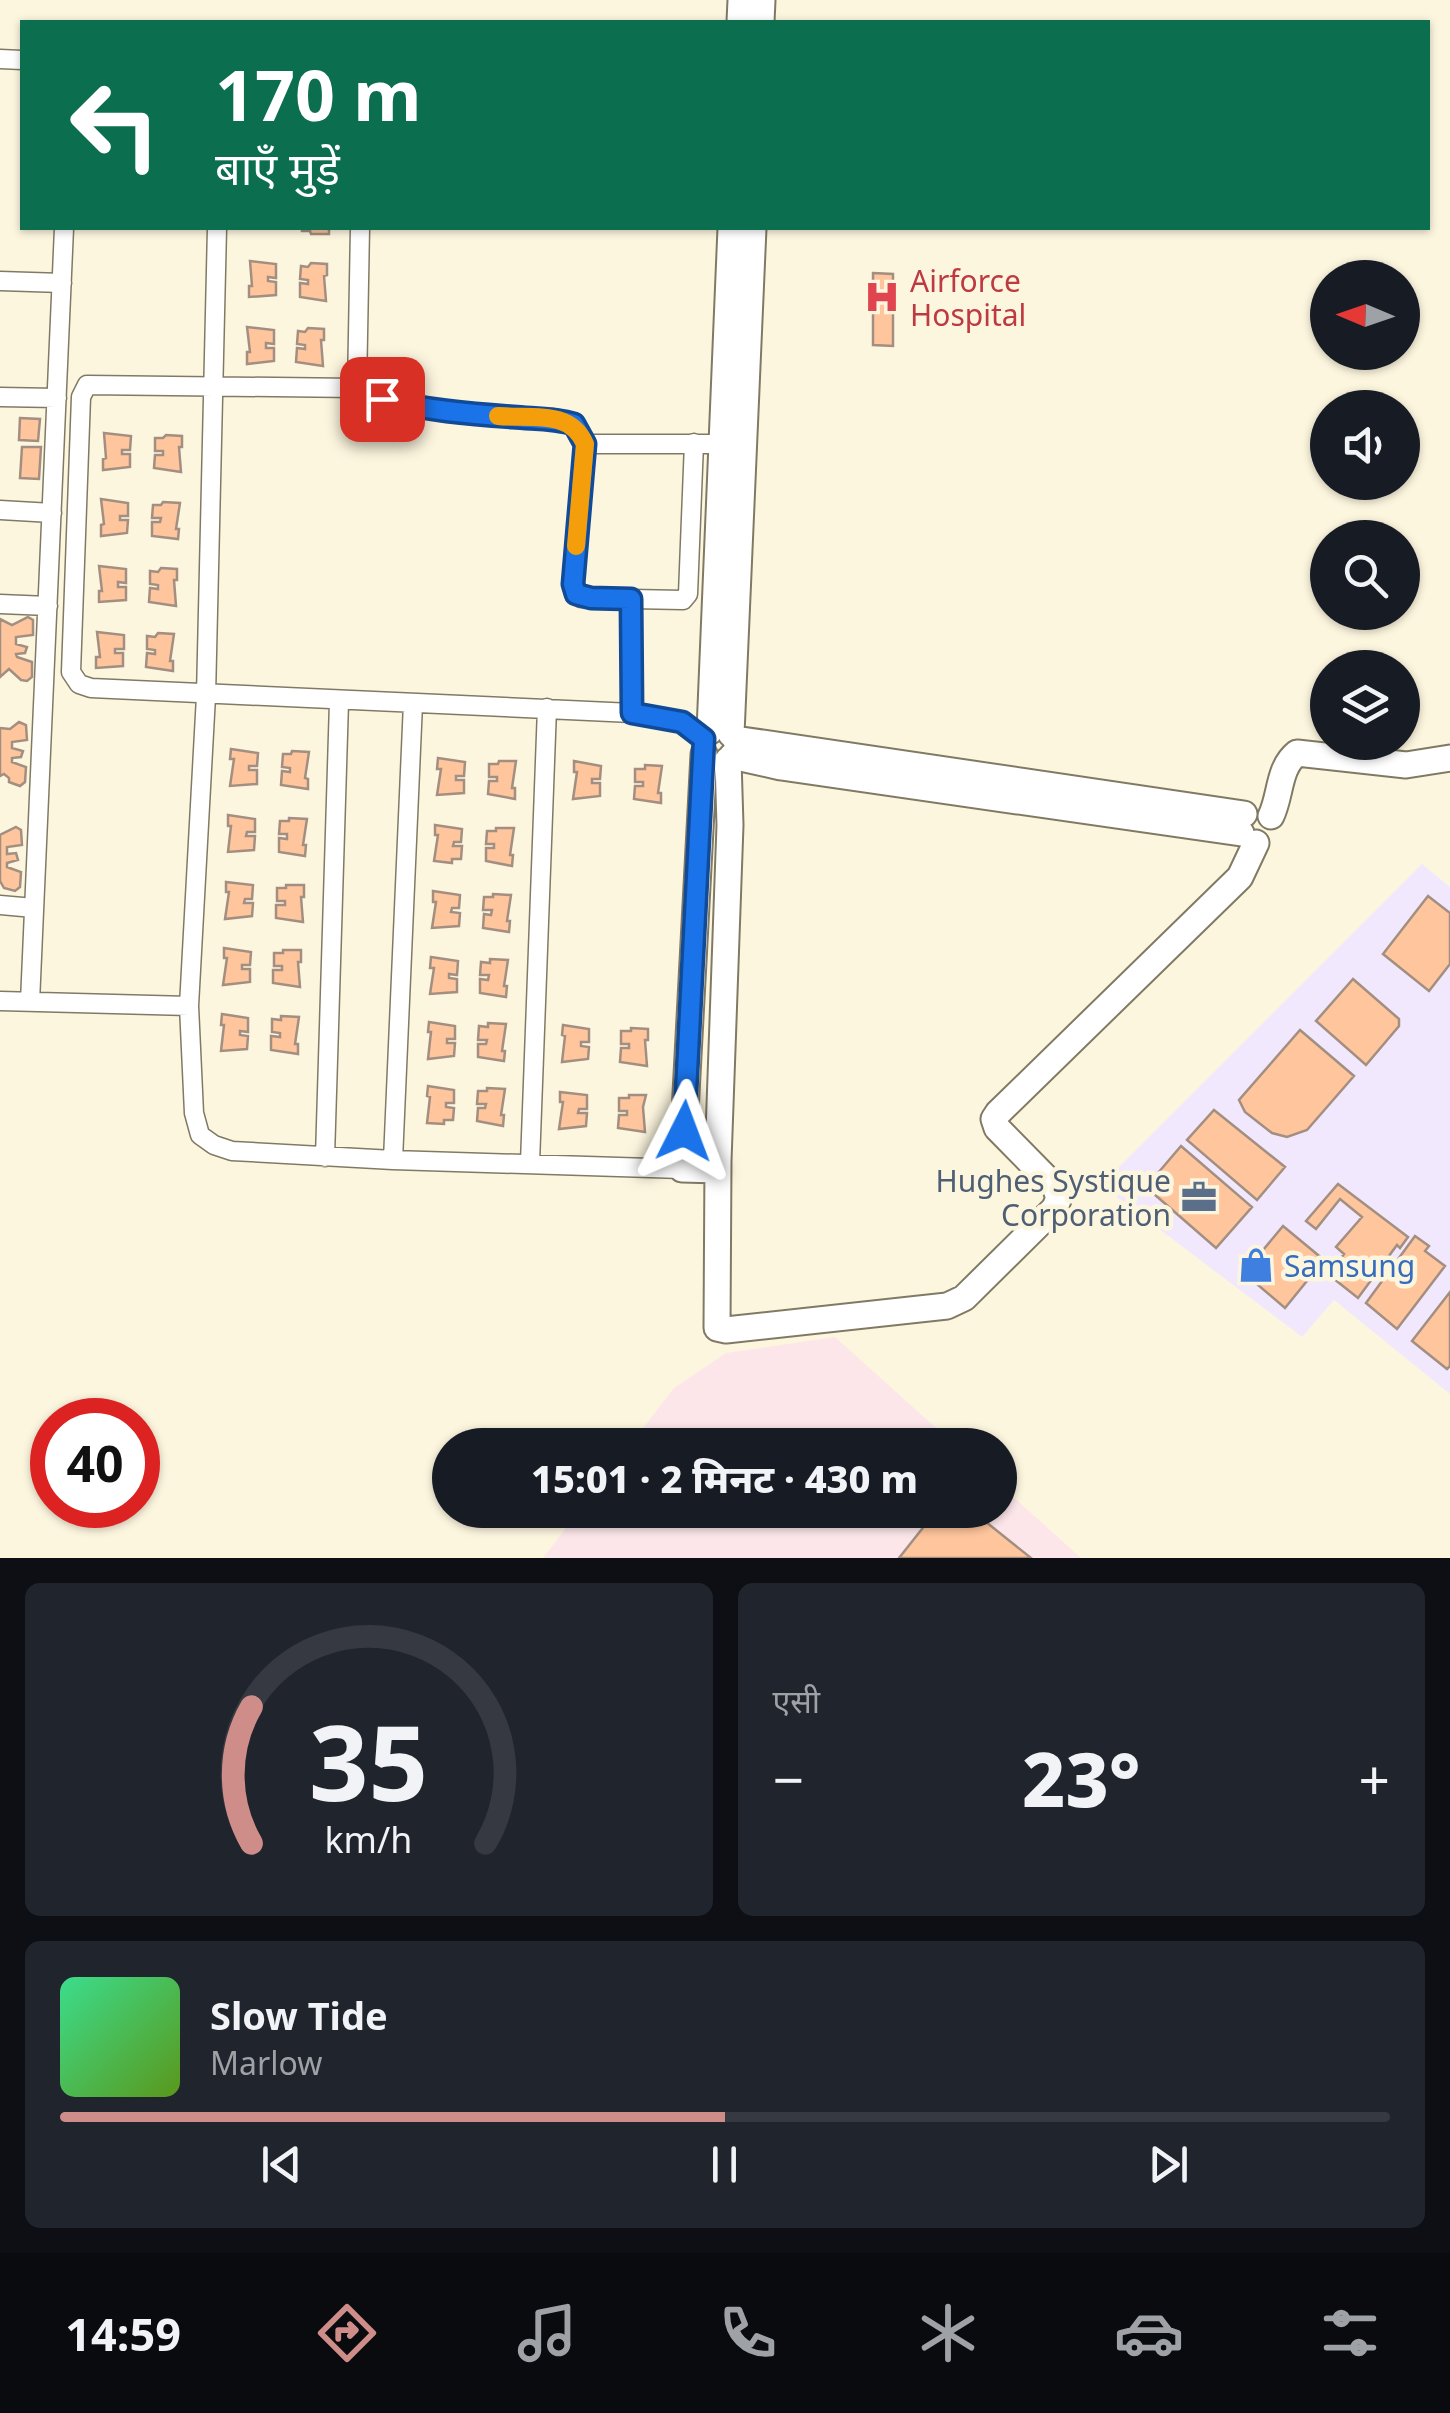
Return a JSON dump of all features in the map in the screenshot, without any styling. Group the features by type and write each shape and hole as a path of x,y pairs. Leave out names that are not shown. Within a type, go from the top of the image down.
{"street":[{"path":"30,1002 64,230"},
{"path":"217,230 206,696 189,1006 194,1113 200,1134 214,1146 232,1151 718,1170"},
{"path":"357,388 360,230"},
{"path":"682,1168 721,745 733,444 731,230"},
{"path":"733,444 753,230"},
{"path":"0,281 62,283"},
{"path":"694,443 688,594 684,600 591,598 576,594 573,584 585,444 574,424 553,418 413,407 357,388 87,385 81,396 71,672 80,684 91,688 632,713 682,722 721,745 800,770 1247,830"},
{"path":"0,396 57,398"},
{"path":"585,444 733,444"},
{"path":"0,510 52,513"},
{"path":"631,599 632,713"},
{"path":"0,604 48,606"},
{"path":"325,1156 340,702"},
{"path":"393,1160 413,703"},
{"path":"530,1164 548,708"},
{"path":"721,745 730,825 718,1170 717,1328 733,1331 956,1304 1058,1203 1056,1187 997,1128 994,1119 998,1112 1240,877 1247,830 1256,808 1270,816 1278,803 1286,763 1297,753 1406,765 1450,758"},
{"path":"0,906 34,908"},
{"path":"0,1001 189,1006"}],"shaded area":[{"path":"1422,864 1450,887 1450,1394 1334,1300 1302,1337 1101,1185"},
{"path":"835,1337 936,1428 643,1428 674,1388 726,1353"},
{"path":"1017,1500 1081,1558 543,1558 566,1528 1017,1528"}],"building":[{"path":"329,230 329,234 311,234 302,231"},
{"path":"250,261 276,264 276,278 268,277 268,281 276,282 276,295 249,297"},
{"path":"327,264 326,301 300,297 300,283 308,284 308,280 300,279 301,266"},
{"path":"873,273 893,274 893,346 873,345"},
{"path":"247,327 274,330 274,344 266,343 266,348 274,348 274,361 247,364"},
{"path":"324,329 323,366 296,362 297,348 305,349 305,345 297,344 298,331"},
{"path":"20,418 40,419 38,441 19,440"},
{"path":"104,433 131,436 130,450 122,450 122,454 130,454 130,467 103,470"},
{"path":"182,436 181,472 154,468 155,455 163,455 163,451 155,451 155,438"},
{"path":"22,447 41,447 39,479 20,478"},
{"path":"101,499 128,503 128,516 120,516 120,520 128,520 127,533 101,536"},
{"path":"180,503 178,539 152,536 152,522 160,522 161,518 152,518 153,505"},
{"path":"99,566 126,569 126,583 118,582 118,587 126,587 126,600 99,602"},
{"path":"161,568 177,569 176,606 149,602 150,588 158,589 158,585 150,584 150,571 158,572"},
{"path":"28,617 33,620 33,635 16,637 16,644 27,647 25,653 16,654 32,662 32,677 21,680 9,669 0,677 0,619 12,625"},
{"path":"97,632 124,635 124,649 115,649 115,653 123,653 123,666 96,668 96,657 100,657"},
{"path":"158,633 174,634 170,661 173,671 146,667 147,653 155,654 155,650 147,649 147,636 155,637"},
{"path":"19,722 26,725 27,740 12,742 12,748 23,751 12,762 26,767 25,782 20,786 9,782 4,774 0,776 0,728 10,729"},
{"path":"231,749 258,753 257,766 249,766 249,770 257,770 257,784 230,786 234,759 230,759"},
{"path":"309,752 305,778 308,789 281,785 282,771 290,772 290,768 282,767 283,754"},
{"path":"438,758 465,762 464,776 456,776 456,780 464,780 464,793 437,795 441,769 437,769"},
{"path":"516,761 512,788 515,799 488,794 489,781 497,781 497,777 489,777 489,764"},
{"path":"574,761 601,766 600,779 592,779 592,783 600,783 600,796 573,799 577,772"},
{"path":"645,765 662,766 658,793 661,803 634,799 635,786 643,786 643,782 635,782 635,769 645,769"},
{"path":"228,815 255,819 255,832 247,832 246,836 255,836 254,850 228,852"},
{"path":"307,819 305,856 279,852 279,838 287,839 287,834 279,834 280,821"},
{"path":"435,825 462,829 461,842 454,842 453,846 462,846 461,859 452,859 452,863 434,861 438,835"},
{"path":"16,827 21,830 22,845 7,847 7,854 16,853 18,860 7,863 7,867 21,872 20,887 15,891 4,888 0,881 0,835"},
{"path":"514,828 512,866 486,861 486,848 494,848 494,844 486,844 487,831"},
{"path":"226,882 253,885 252,899 245,899 244,903 253,903 252,916 225,919 229,892"},
{"path":"304,885 303,922 276,918 276,905 285,905 285,901 277,901 277,888"},
{"path":"433,891 460,895 459,908 452,908 451,912 460,913 459,926 432,928 436,902"},
{"path":"511,895 509,932 483,928 484,914 491,915 492,910 483,910 484,897"},
{"path":"1428,896 1450,913 1450,964 1429,991 1383,954"},
{"path":"224,948 251,952 250,965 242,965 242,969 250,969 250,982 223,985 227,958"},
{"path":"301,950 300,987 273,983 273,970 282,970 282,966 274,966 274,953"},
{"path":"431,957 458,961 457,975 449,974 449,978 457,979 457,992 430,994 434,968 430,968"},
{"path":"490,959 508,960 506,997 480,993 480,979 488,980 489,975 480,975 481,962 490,963"},
{"path":"1353,979 1399,1019 1399,1026 1366,1065 1316,1021"},
{"path":"222,1014 248,1018 248,1032 240,1031 240,1035 248,1036 247,1049 221,1051"},
{"path":"281,1016 299,1017 295,1044 298,1054 271,1050 271,1036 280,1037 280,1033 272,1032 272,1019 281,1020"},
{"path":"429,1022 455,1026 455,1039 447,1039 447,1043 455,1043 454,1056 428,1059"},
{"path":"488,1023 506,1024 504,1061 478,1057 478,1044 486,1044 487,1040 478,1040 479,1026 488,1027"},
{"path":"563,1025 589,1029 589,1042 581,1042 581,1046 589,1047 588,1059 562,1062"},
{"path":"648,1029 647,1066 620,1062 621,1048 629,1048 629,1044 621,1044 621,1031"},
{"path":"1300,1030 1354,1076 1307,1130 1287,1137 1272,1133 1245,1112 1239,1100"},
{"path":"428,1086 454,1090 454,1103 446,1103 446,1107 454,1108 453,1120 427,1123"},
{"path":"505,1089 503,1126 477,1121 478,1108 485,1108 486,1104 477,1104 478,1091"},
{"path":"560,1092 587,1095 587,1109 579,1109 578,1113 587,1113 586,1126 559,1129 563,1102"},
{"path":"646,1095 645,1132 618,1128 619,1115 627,1115 627,1111 619,1111 619,1098"},
{"name":"Hughes Systique Corporation","path":"1214,1110 1285,1167 1257,1200 1187,1140"},
{"name":"Hughes Systique Corporation","path":"1181,1146 1252,1207 1216,1248 1146,1187"},
{"path":"1338,1184 1408,1237 1400,1248 1397,1245 1358,1298 1329,1275 1344,1254 1336,1247 1362,1217 1340,1199 1316,1229 1306,1221"},
{"path":"1283,1226 1324,1260 1285,1308 1244,1273"},
{"path":"1415,1236 1429,1246 1425,1251 1445,1266 1397,1329 1366,1303"},
{"path":"1450,1292 1450,1366 1447,1369 1412,1341"},
{"path":"923,1528 994,1528 1031,1558 899,1558"}],"slow traffic":[{"path":"498,416 553,418 574,424 580,432 585,444 576,546"}],"place":[{"name":"Airforce Hospital","path":"882,297"},
{"name":"Hughes Systique Corporation","path":"1199,1197"},
{"name":"Samsung","path":"1256,1265"}],"route":[{"path":"382,399 413,407 553,418 574,424 585,444 573,584 576,594 581,598 631,599 632,713 682,722 704,739 684,1131"}]}
